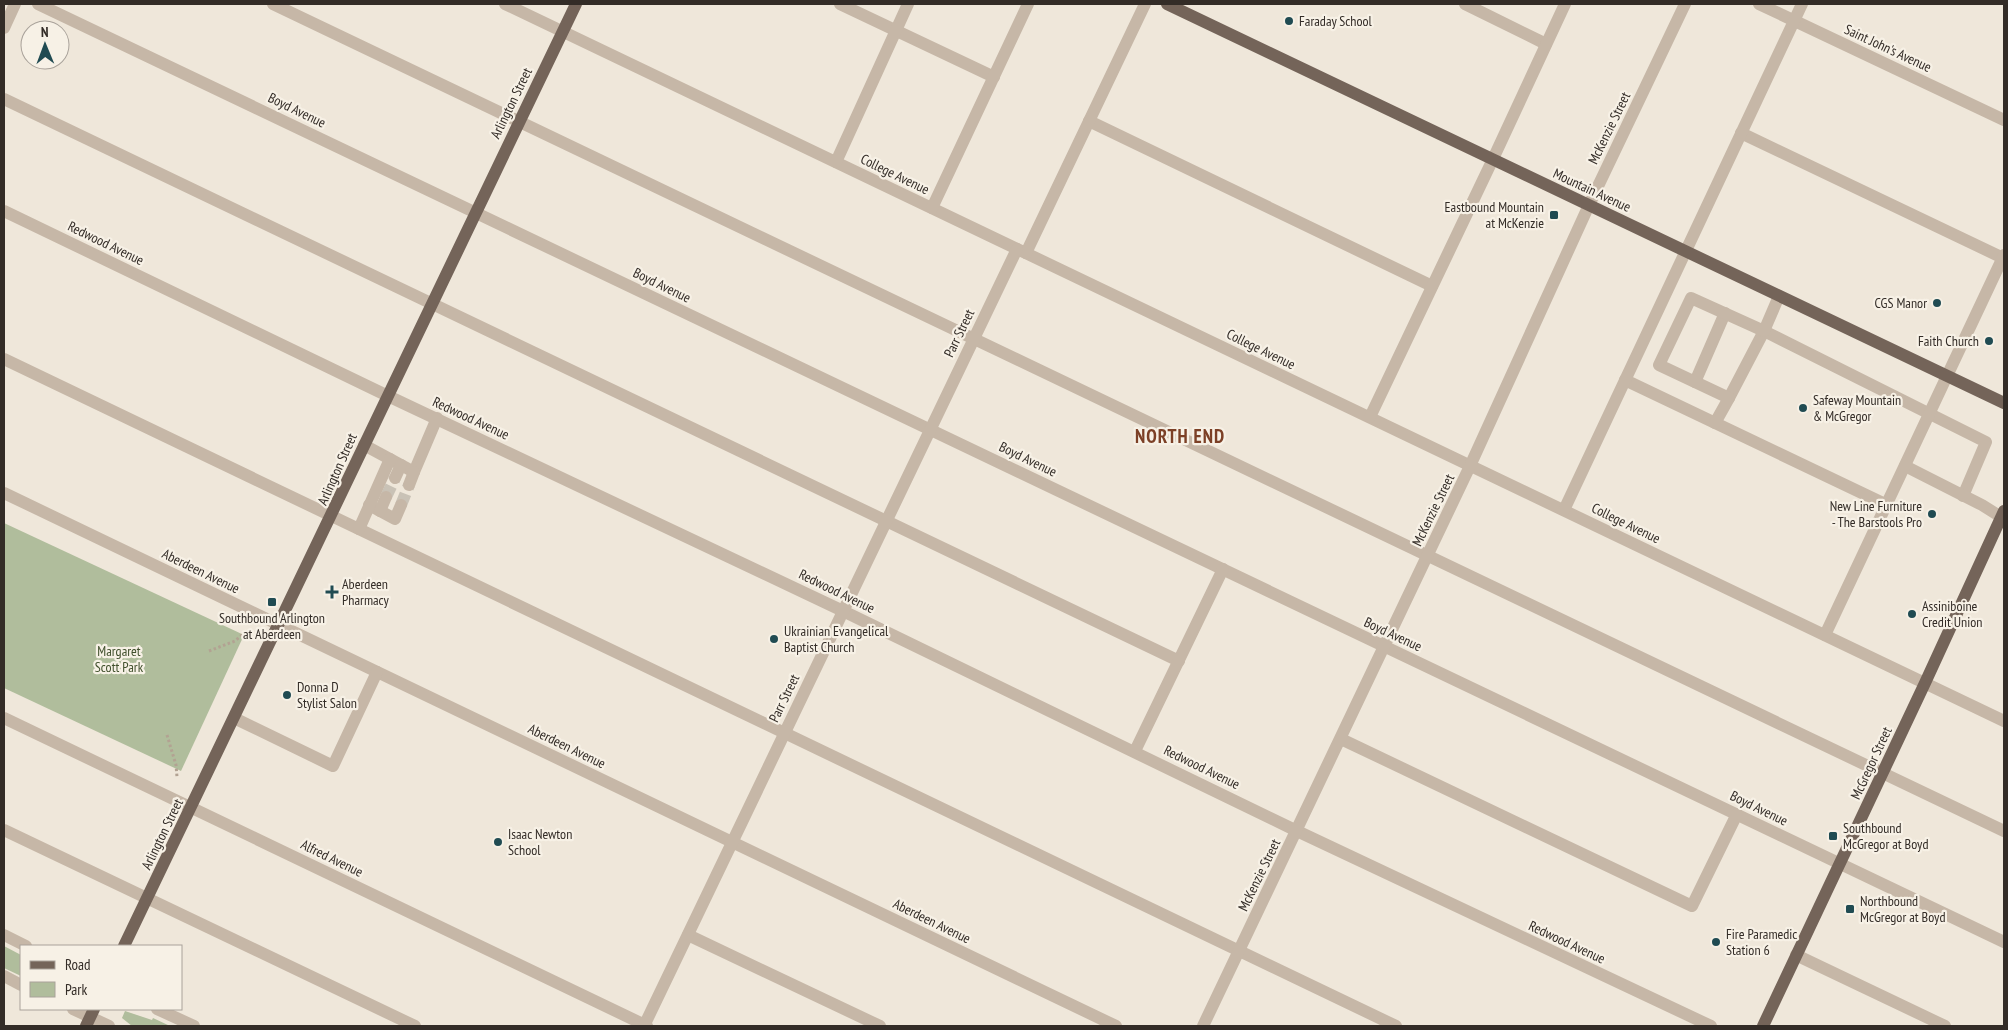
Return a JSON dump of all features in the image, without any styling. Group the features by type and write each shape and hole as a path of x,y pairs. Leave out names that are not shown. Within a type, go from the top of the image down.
{"main road":[{"name":"Arlington Street","path":"124,945 332,516 364,445 576,4"},
{"name":"Mountain Avenue","path":"1167,4 2004,403"},
{"name":"McGregor Street","path":"1763,1026 2003,514"}],"street":[{"path":"4,28 15,4"},
{"name":"Boyd Avenue","path":"38,4 2004,942"},
{"path":"273,4 2004,831"},
{"name":"College Avenue","path":"504,4 2004,720"},
{"path":"840,4 994,77"},
{"path":"836,162 908,4"},
{"path":"932,208 1028,4"},
{"name":"Parr Street","path":"645,1026 974,338 1022,251 1089,121 1146,4"},
{"path":"1465,4 1546,44"},
{"path":"1370,417 1565,4"},
{"name":"McKenzie Street","path":"1203,1026 1470,466 1589,205 1685,4"},
{"name":"Saint John's Avenue","path":"1759,4 2004,120"},
{"path":"1564,510 1802,4"},
{"path":"4,99 1179,661"},
{"path":"1089,121 1432,286"},
{"path":"1741,133 2004,257 1825,635"},
{"name":"Redwood Avenue","path":"4,211 388,396 843,610 1703,1024"},
{"path":"1716,422 1764,331 1780,296"},
{"path":"1729,398 1659,365 1691,298 1764,331 1986,442 1963,496"},
{"path":"1695,382 1725,313"},
{"path":"4,359 1396,1026"},
{"path":"1625,380 1886,505"},
{"path":"409,486 437,418"},
{"path":"364,445 414,472"},
{"path":"395,462 395,478"},
{"path":"375,508 395,462"},
{"path":"1905,466 2003,514"},
{"name":"Aberdeen Avenue","path":"4,493 1116,1026"},
{"path":"359,529 386,497"},
{"path":"375,508 395,519 401,505"},
{"path":"1135,752 1223,569"},
{"path":"234,718 334,766 377,672"},
{"name":"Alfred Avenue","path":"4,718 645,1026"},
{"path":"1341,739 1692,906 1737,814"},
{"path":"4,830 415,1026"},
{"path":"688,934 880,1026"},
{"path":"4,936 24,945"},
{"path":"1796,955 1946,1026"},
{"path":"4,976 20,984"},
{"path":"75,1010 109,1026"},
{"path":"159,1010 194,1026"}],"path":[{"path":"210,651 235,642 243,634"},
{"path":"167,736 176,764 177,776"}],"green space":[{"name":"Margaret Scott Park","path":"4,523 244,635 181,771 4,688"},
{"path":"4,946 20,954 20,976 4,968"},
{"path":"125,1011 152,1020 153,1018 170,1026 132,1026 122,1018"}],"tunnel":[{"path":"386,497 395,478"},
{"path":"401,505 409,485"}],"place":[{"name":"Faraday School","path":"1289,21"},
{"name":"Eastbound Mountain at McKenzie","path":"1554,215"},
{"name":"CGS Manor","path":"1937,303"},
{"name":"Faith Church","path":"1989,341"},
{"name":"Safeway Mountain & McGregor","path":"1803,408"},
{"name":"New Line Furniture - The Barstools Pro","path":"1932,514"},
{"name":"Aberdeen Pharmacy","path":"332,592"},
{"name":"Southbound Arlington at Aberdeen","path":"272,602"},
{"name":"Assiniboine Credit Union","path":"1912,614"},
{"name":"Ukrainian Evangelical Baptist Church","path":"774,639"},
{"name":"Donna D Stylist Salon","path":"287,695"},
{"name":"Southbound McGregor at Boyd","path":"1833,836"},
{"name":"Isaac Newton School","path":"498,842"},
{"name":"Northbound McGregor at Boyd","path":"1850,909"},
{"name":"Fire Paramedic Station 6","path":"1716,942"}],"district":[{"name":"NORTH END","path":"1180,436"}]}
